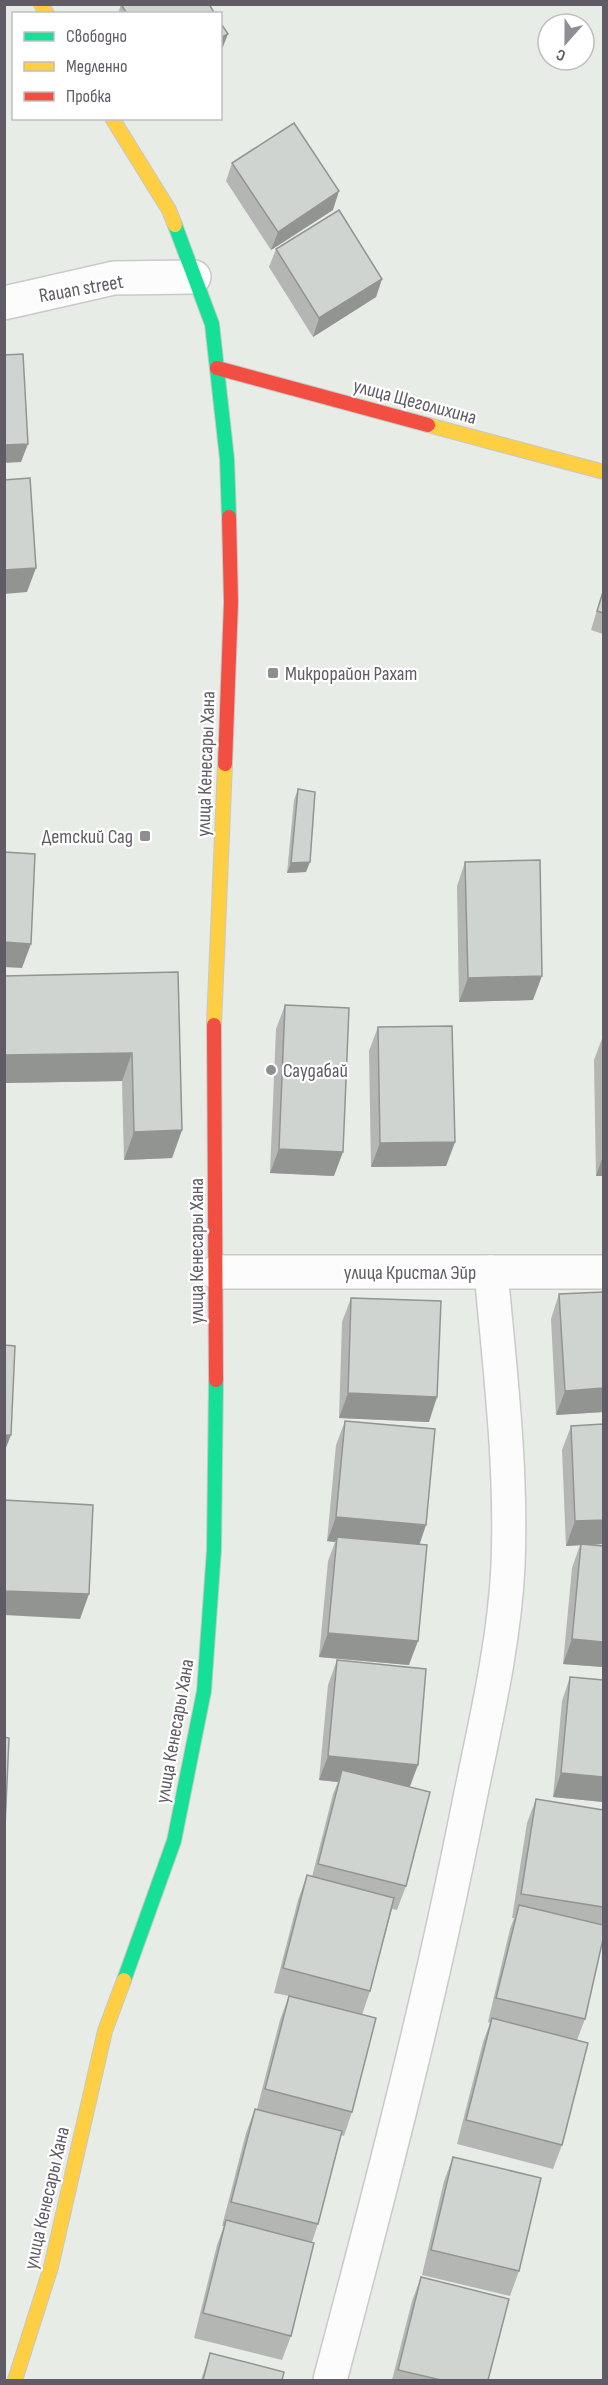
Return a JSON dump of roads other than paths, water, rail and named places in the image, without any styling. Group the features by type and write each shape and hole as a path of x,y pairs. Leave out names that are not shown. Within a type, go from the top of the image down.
{"street":[{"name":"улица Кенесары Хана","path":"15,2380 51,2267 105,2031 174,1841 204,1691 214,1550 216,1272 213,1052 231,603 227,459 212,324 169,210 113,120"},
{"name":"Rauan street","path":"4,303 114,278 194,277"},
{"name":"улица Щеголихина","path":"217,368 603,472"},
{"name":"улица Кристал Эйр","path":"216,1272 603,1272"},
{"path":"330,2380 402,2110 423,2022 443,1934 494,1677 508,1569 509,1454 491,1272"}],"place":[{"name":"Микрорайон Рахат","path":"273,673"},
{"name":"Детский Сад","path":"145,836"},
{"name":"Саудабай","path":"271,1070"}]}
